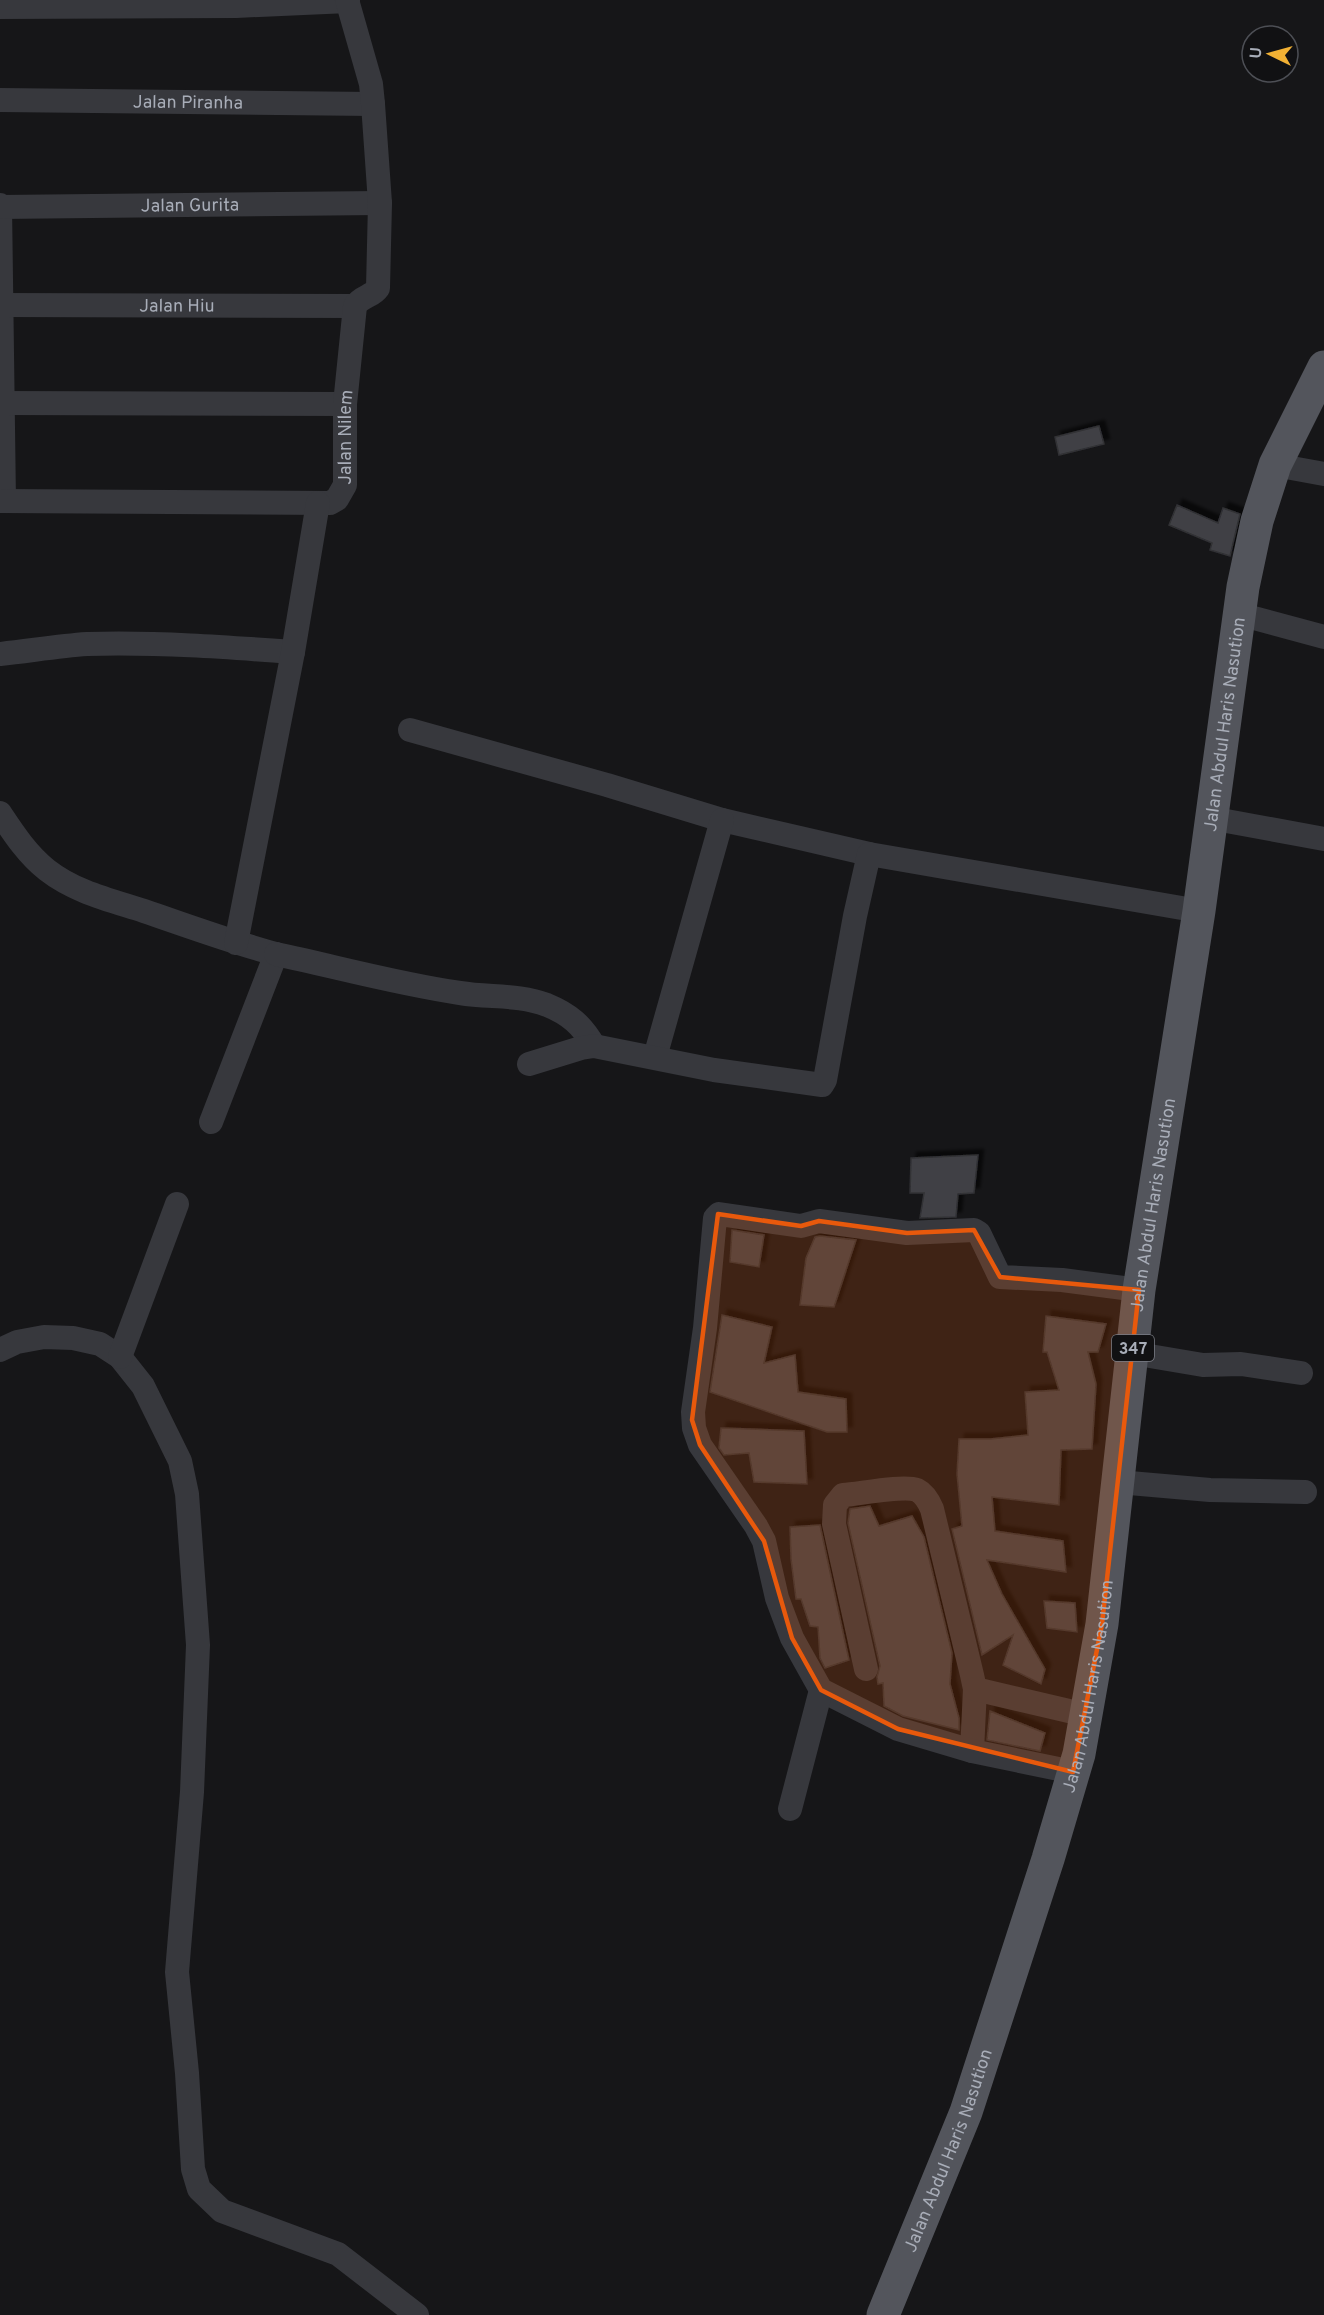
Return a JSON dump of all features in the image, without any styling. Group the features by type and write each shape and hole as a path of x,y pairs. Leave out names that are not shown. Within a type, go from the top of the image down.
{"main road":[{"name":"Jalan Abdul Haris Nasution","path":"883,2315 966,2112 1048,1859 1073,1772 1086,1715 1102,1624 1139,1290 1199,911 1210,818 1250,547 1275,465 1324,367"}],"street":[{"path":"0,7 236,6 348,0 372,94 380,203 379,287 375,292 358,300 355,306"},
{"name":"Jalan Piranha","path":"0,100 372,94"},
{"name":"Jalan Gurita","path":"0,206 380,203"},
{"path":"0,206 2,501"},
{"name":"Jalan Hiu","path":"0,305 355,306"},
{"name":"Jalan Nilem","path":"2,501 334,502 345,485 345,404 355,306"},
{"path":"1,403 345,404"},
{"path":"1275,465 1324,474"},
{"path":"236,943 294,652 318,503"},
{"path":"1239,614 1324,636"},
{"path":"0,654 113,644 204,645 294,652"},
{"path":"410,730 722,820 869,854 1199,911"},
{"path":"0,813 18,842 31,856 47,870 76,888 236,943 276,954 462,994 517,997 545,1004 576,1021 584,1028 594,1046"},
{"path":"1210,818 1324,839"},
{"path":"655,1057 722,820"},
{"path":"529,1064 594,1046 714,1070 820,1086 824,1084 855,916 869,854"},
{"path":"210,1122 276,954"},
{"path":"120,1357 177,1203"},
{"path":"1073,1772 972,1751 898,1729 821,1690 792,1638 777,1598 764,1541 700,1445 694,1428 693,1412 705,1328 716,1215 801,1226 819,1221 907,1233 974,1230 979,1233 1000,1276 1062,1280 1139,1290"},
{"path":"0,1350 17,1342 44,1336 73,1338 100,1344 120,1357 143,1386 180,1461 187,1494 198,1645 192,1792 177,1972 193,2169 199,2189 222,2211 338,2254 417,2315"},
{"path":"1132,1353 1203,1365 1241,1364 1300,1373"},
{"path":"1118,1482 1210,1490 1305,1492"},
{"path":"866,1669 834,1524 836,1504 843,1496 902,1489 917,1490 927,1498 932,1509 975,1689 972,1751"},
{"path":"975,1689 1086,1715"},
{"path":"790,1809 821,1690"}],"highlighted area":[{"path":"718,1214 801,1226 819,1221 907,1233 974,1230 1000,1277 1139,1290 1102,1624 1073,1772 898,1729 821,1690 792,1638 764,1541 700,1445 692,1420"}],"building":[{"path":"1099,426 1104,444 1059,455 1055,437"},
{"path":"1177,505 1218,523 1223,508 1240,514 1230,556 1210,550 1212,543 1169,525"},
{"path":"978,1155 974,1193 958,1194 956,1217 920,1218 924,1193 910,1193 911,1158"},
{"path":"732,1230 764,1235 759,1267 730,1262"},
{"path":"815,1237 856,1240 834,1307 800,1305 806,1258"},
{"path":"722,1315 772,1327 764,1363 795,1355 798,1392 846,1399 847,1432 827,1432 710,1392"},
{"path":"1046,1316 1106,1324 1098,1352 1088,1352 1096,1384 1092,1449 1061,1450 1059,1505 992,1497 995,1531 1063,1541 1066,1572 987,1560 1002,1594 1045,1669 1041,1684 1003,1665 1013,1635 982,1655 952,1529 962,1526 957,1474 959,1439 1028,1435 1025,1392 1059,1390 1047,1352 1043,1352"},
{"path":"721,1428 804,1431 807,1484 754,1482 749,1453 724,1455 719,1448"},
{"path":"870,1506 879,1526 912,1516 924,1537 952,1653 950,1684 959,1718 959,1730 903,1716 884,1706 883,1683 878,1684 877,1677 880,1666 848,1523 850,1509"},
{"path":"820,1525 849,1660 825,1668 820,1658 818,1627 810,1626 801,1599 796,1599 791,1559 790,1527"},
{"path":"1044,1601 1075,1603 1077,1632 1047,1628"},
{"path":"990,1711 1045,1733 1040,1751 987,1740"}]}
